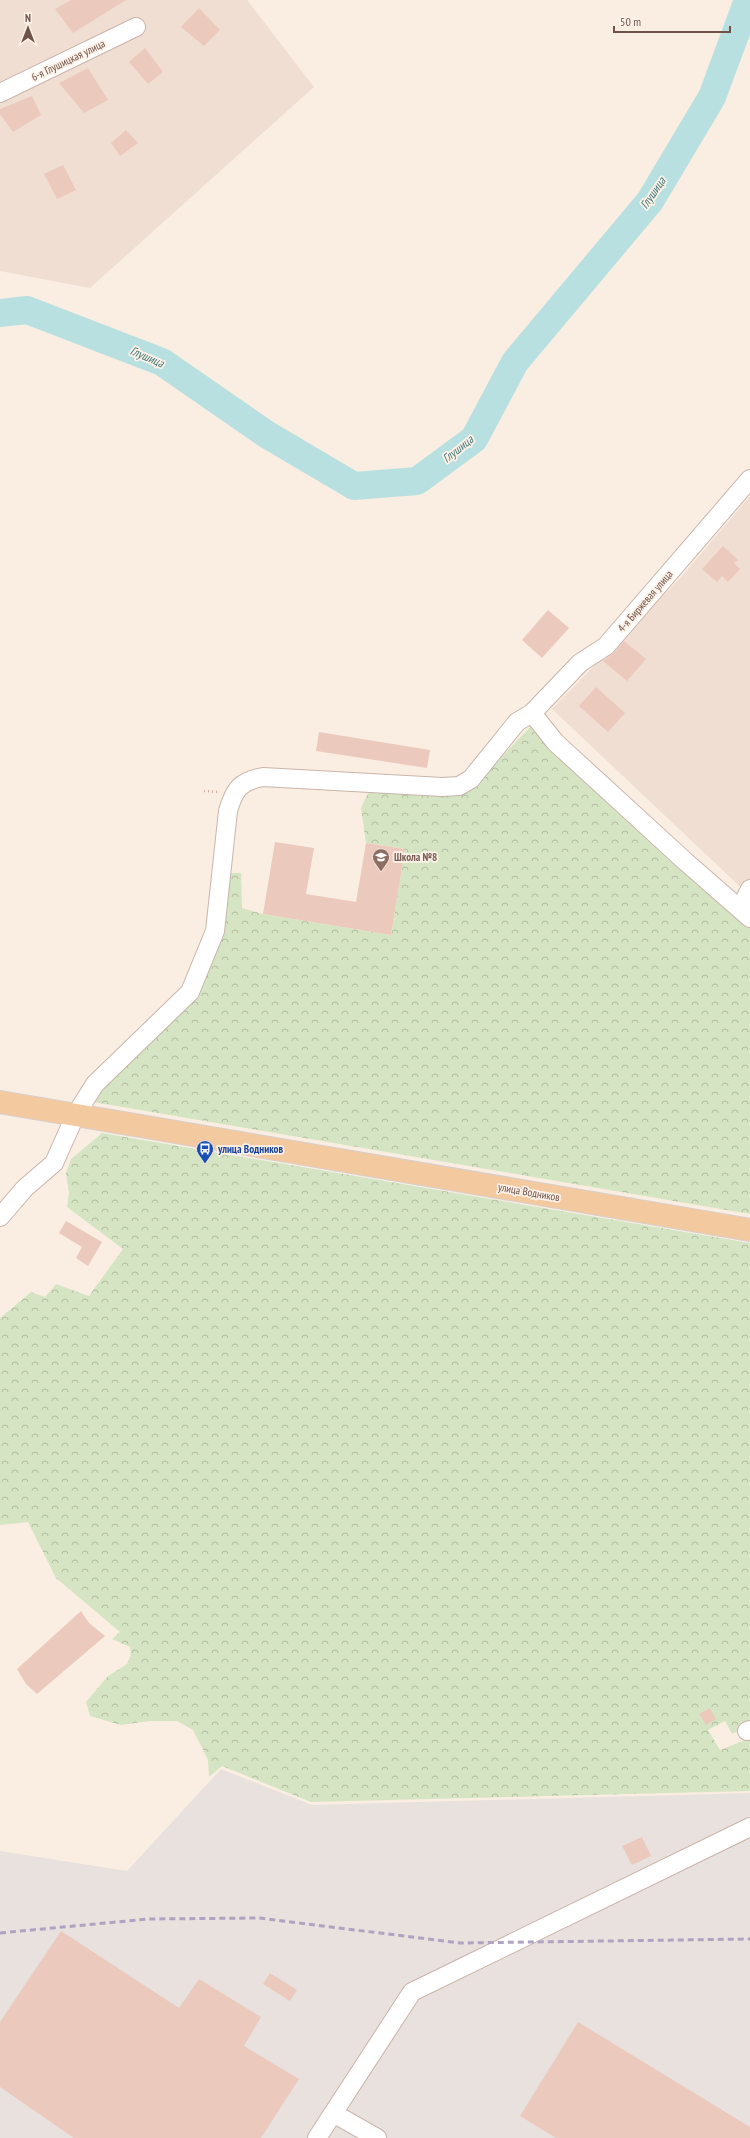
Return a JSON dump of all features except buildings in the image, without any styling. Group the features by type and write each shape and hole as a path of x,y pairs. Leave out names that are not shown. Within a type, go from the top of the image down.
{"main road":[{"name":"улица Водников","path":"0,1102 750,1230"}],"street":[{"name":"6-я Глушицкая улица","path":"0,93 136,26"},
{"name":"4-я Биржевая улица","path":"0,1217 25,1188 54,1163 76,1114 95,1084 190,992 215,931 228,811 232,798 238,787 250,779 263,777 442,787 459,786 471,779 517,722 532,713 580,663 606,646 750,479"},
{"path":"532,713 555,742 745,913"},
{"path":"745,913 750,889"},
{"path":"317,2138 412,1992 750,1827"},
{"path":"334,2113 377,2138"}],"shaded area":[{"path":"0,0 247,0 314,87 90,288 0,271"},
{"path":"750,496 750,896 552,709 683,575"},
{"path":"221,1769 312,1805 750,1793 750,2138 0,2138 0,1851 127,1871"}],"green space":[{"path":"534,723 750,926 750,1214 93,1102 103,1087 197,993 227,873 241,873 242,908 263,914 391,935 405,849 366,843 361,808 369,791 457,796 481,778"},
{"path":"102,1133 750,1243 750,1725 732,1734 725,1721 708,1730 720,1750 750,1738 750,1791 311,1802 222,1766 209,1777 208,1760 193,1730 177,1721 150,1721 121,1725 90,1716 86,1702 108,1676 127,1664 131,1654 130,1647 112,1639 120,1632 56,1578 28,1522 0,1525 0,1318 31,1292 45,1297 56,1284 89,1296 123,1249 67,1207 69,1193 66,1173 71,1159"}],"waterway":[{"name":"Глушица","path":"0,313 27,310 162,362 266,434 354,486 417,481 474,439 515,362 650,201 712,97 748,0"}],"railway":[{"path":"0,1933 148,1919 259,1918 460,1943 750,1939"}],"place":[{"name":"Школа №8","path":"381,872"},
{"name":"улица Водников","path":"205,1164"}]}
